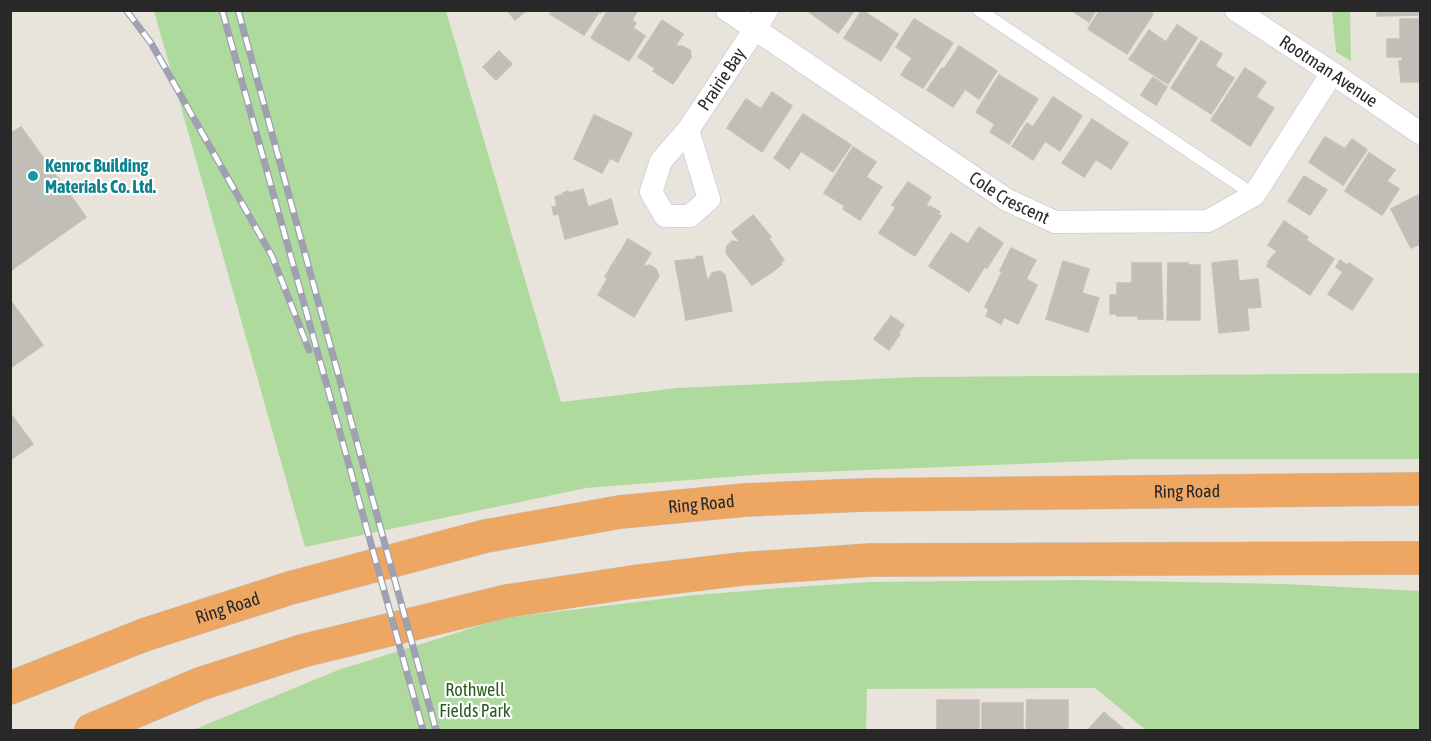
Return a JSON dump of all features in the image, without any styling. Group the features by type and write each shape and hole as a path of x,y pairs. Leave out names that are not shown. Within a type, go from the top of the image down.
{"highway":[{"name":"Ring Road","path":"10,688 144,635 290,588 486,536 620,512 745,500 863,495 1420,489"},
{"path":"97,728 201,684 302,651 507,601 633,582 741,569 871,560 1420,558"}],"street":[{"name":"Cole Crescent","path":"727,10 761,20 1007,200 1055,222 1208,221 1254,195 1332,73"},
{"name":"Rootman Avenue","path":"1236,10 1420,133"},
{"name":"Prairie Bay","path":"688,130 761,20"}],"lane":[{"path":"979,10 1254,195"}],"green space":[{"path":"154,11 446,11 561,402 677,388 916,377 1420,373 1420,459 1141,459 766,474 586,488 305,547"},
{"path":"1332,11 1350,11 1351,61 1336,52"},
{"name":"Rothwell Fields Park","path":"1080,580 1285,584 1420,591 1420,730 1146,730 1095,688 867,689 866,730 193,730 338,670 504,618 695,595 868,582"}],"building":[{"path":"507,10 527,10 515,20"},
{"path":"552,10 602,10 584,35 550,14"},
{"path":"608,10 638,10 632,20 636,23 633,28 645,36 629,61 591,38"},
{"path":"810,10 854,11 838,33 809,12"},
{"path":"862,10 898,34 881,61 844,38"},
{"path":"1071,10 1096,10 1089,22"},
{"path":"1100,10 1147,10 1153,14 1127,54 1088,29"},
{"path":"1377,10 1420,10 1420,15 1377,16"},
{"path":"914,19 953,43 923,88 901,75 912,58 896,47"},
{"path":"1400,19 1420,19 1420,82 1401,82 1399,61 1402,61 1402,57 1387,57 1387,39 1400,39"},
{"path":"662,20 683,34 675,46 682,46 690,50 691,57 673,84 653,71 655,68 638,57"},
{"path":"1177,25 1197,38 1168,84 1129,59 1149,30 1166,42"},
{"path":"1201,41 1222,54 1215,66 1234,78 1211,114 1171,88"},
{"path":"959,46 997,71 979,99 965,89 953,107 927,90"},
{"path":"499,51 512,64 496,80 483,67"},
{"path":"1245,68 1266,82 1256,97 1274,108 1250,146 1211,120"},
{"path":"999,75 1038,99 1009,144 990,132 995,124 976,112"},
{"path":"1153,77 1167,87 1156,105 1141,95"},
{"path":"772,92 792,106 762,152 727,128 746,99 761,109"},
{"path":"1053,97 1082,116 1060,151 1045,141 1033,160 1012,146 1027,123 1033,127"},
{"path":"803,114 851,145 833,172 801,151 789,169 774,158"},
{"path":"594,115 632,133 618,162 610,158 602,173 574,159"},
{"path":"1092,119 1128,143 1111,169 1097,160 1084,177 1062,163"},
{"name":"Kenroc Building Materials Co. Ltd.","path":"21,127 86,217 10,271 10,134"},
{"path":"1325,137 1345,149 1352,139 1367,150 1343,185 1309,162"},
{"path":"853,147 876,162 866,177 882,187 860,220 843,209 845,206 824,193"},
{"path":"1369,153 1395,170 1387,181 1399,189 1382,215 1345,191"},
{"path":"1304,176 1327,190 1310,215 1288,201"},
{"path":"908,182 931,197 926,205 940,212 938,214 941,216 915,256 879,233 896,207 892,205"},
{"path":"583,189 588,207 611,199 618,224 565,239 560,213 554,215 552,207 557,206 555,197 568,191 569,193"},
{"path":"1418,195 1420,199 1420,244 1411,248 1391,209"},
{"path":"753,215 771,237 769,239 784,260 771,273 752,285 726,253 727,246 732,241 739,241 732,232"},
{"path":"1284,221 1308,237 1306,240 1334,259 1310,295 1267,266 1277,251 1268,245"},
{"path":"979,227 1003,243 969,292 929,266 951,233 968,244"},
{"path":"628,239 651,253 642,267 650,265 656,269 659,276 634,317 598,295 608,278 605,277 613,263 615,265 617,263 614,262"},
{"path":"1011,248 1036,260 1026,279 1037,285 1018,324 1004,317 1001,324 986,316 989,309 985,307"},
{"path":"702,256 707,280 712,273 720,271 725,275 732,311 686,320 675,261 696,259"},
{"path":"1237,260 1239,281 1258,279 1261,307 1247,308 1249,330 1219,333 1212,263"},
{"path":"1340,260 1347,265 1349,263 1373,279 1352,310 1328,294 1343,272 1336,267"},
{"path":"1063,261 1089,269 1082,293 1099,298 1088,332 1046,319"},
{"path":"1132,263 1161,263 1163,319 1138,319 1138,316 1110,314 1110,295 1117,295 1117,283 1132,283"},
{"path":"1168,263 1200,265 1200,320 1167,320"},
{"path":"10,300 43,345 10,368"},
{"path":"891,316 904,325 889,350 874,339"},
{"path":"10,413 33,444 10,460"},
{"path":"937,700 979,700 979,730 937,730"},
{"path":"1027,700 1068,700 1068,730 1026,730"},
{"path":"982,703 1023,703 1023,730 982,730"},
{"path":"1104,712 1108,716 1125,730 1088,730"}],"railway":[{"path":"126,10 151,43 272,256 309,350"},
{"path":"222,10 423,730"},
{"path":"238,10 436,730"}],"place":[{"name":"Kenroc Building Materials Co. Ltd.","path":"33,176"}]}
